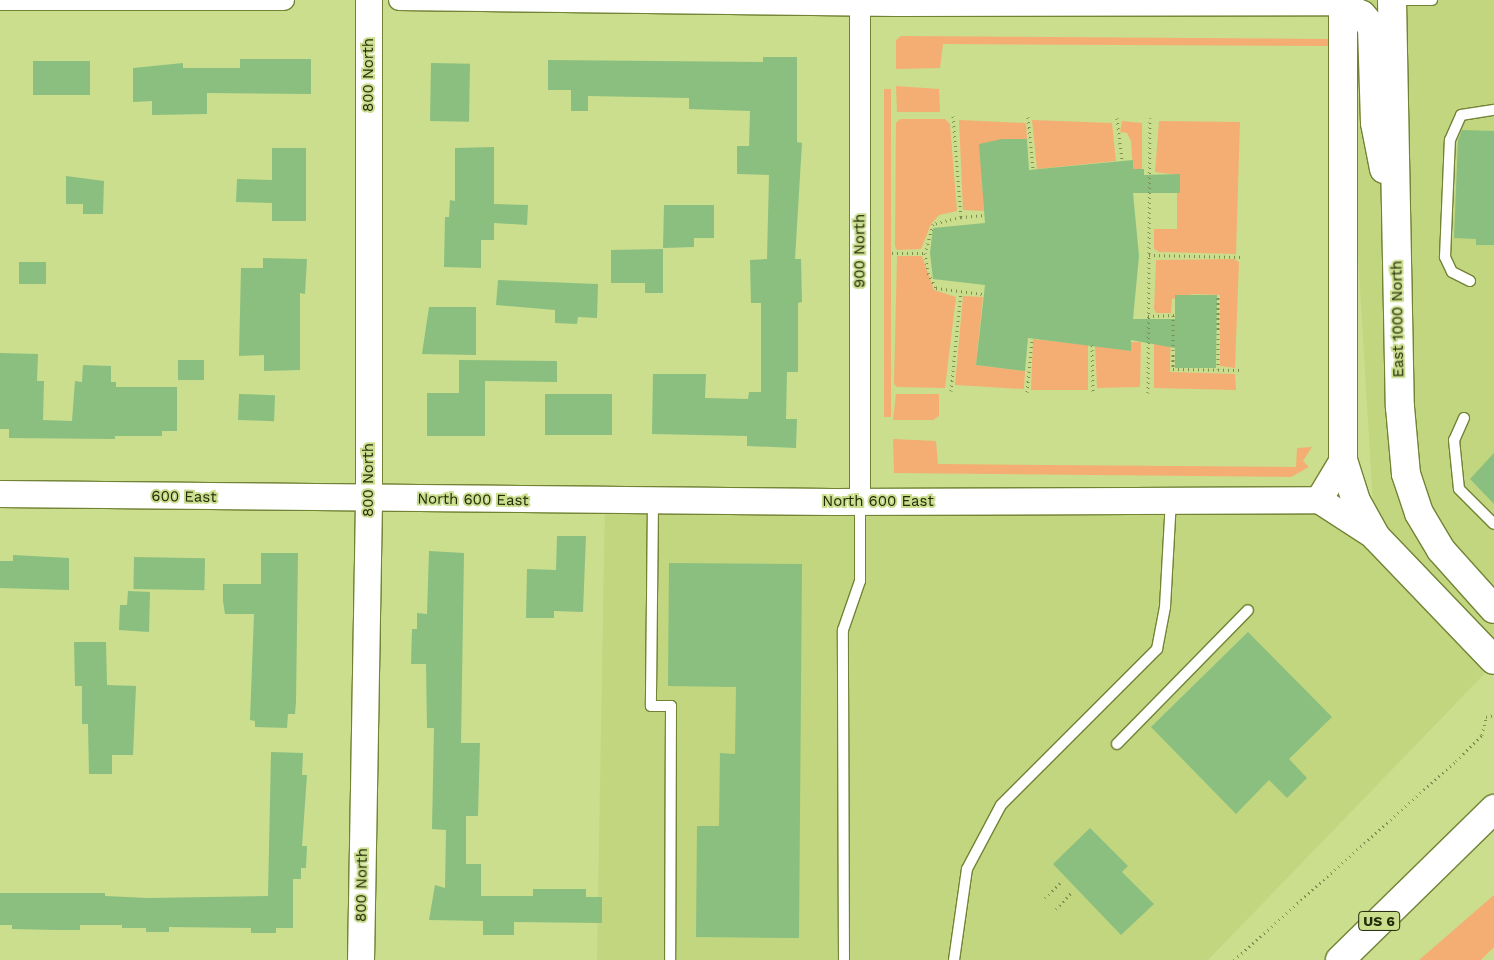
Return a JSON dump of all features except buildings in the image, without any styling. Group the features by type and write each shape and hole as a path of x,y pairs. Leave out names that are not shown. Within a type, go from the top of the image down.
{"main road":[{"name":"East 1000 North","path":"1392,0 1400,407 1406,474 1419,513 1441,550 1494,609"},
{"path":"1342,3 1362,16 1372,27 1375,124 1385,174 1396,198"},
{"path":"1342,3 1343,460 1356,501 1376,537 1494,660"},
{"name":"US 6","path":"1340,960 1494,809"}],"street":[{"path":"0,0 284,0"},
{"name":"800 North","path":"361,960 369,499 369,0"},
{"path":"399,0 859,3 1342,3"},
{"name":"900 North","path":"859,3 860,502"},
{"path":"1343,460 1319,500 1376,537"},
{"name":"600 East","path":"0,494 369,499"},
{"name":"North 600 East","path":"369,499 653,502 1319,500"}],"lane":[{"path":"1398,0 1432,0"},
{"path":"1470,281 1452,272 1445,257 1450,140 1461,114 1494,110"},
{"path":"1464,418 1454,440 1460,489 1494,524"},
{"path":"954,960 967,870 1001,805 1157,649 1165,606 1171,500"},
{"path":"653,502 651,706 671,706 670,960"},
{"path":"844,960 843,630 860,581 860,502"},
{"path":"1117,744 1248,610"}],"path":[{"path":"953,116 961,217"},
{"path":"1028,117 1034,169"},
{"path":"1117,118 1122,160"},
{"path":"1148,393 1150,118"},
{"path":"983,294 936,288 928,273 925,253 933,224 961,217 984,215"},
{"path":"892,253 925,253"},
{"path":"1148,255 1241,257"},
{"path":"951,391 961,291"},
{"path":"1218,297 1218,369"},
{"path":"1148,316 1174,315 1173,369 1240,370"},
{"path":"1027,392 1032,339"},
{"path":"1092,346 1092,392"},
{"path":"1234,960 1456,761 1482,735 1486,717 1494,715"},
{"path":"1045,898 1061,882"},
{"path":"1056,909 1071,893"}],"shaded area":[{"path":"1325,0 1494,0 1494,664 1208,960 597,960 605,501 1292,501 1375,537 1343,6"},
{"path":"901,36 1328,39 1331,46 943,44 940,68 896,69 896,40"},
{"path":"896,86 939,89 940,112 897,112"},
{"path":"884,89 891,89 891,417 884,417"},
{"path":"900,119 945,119 950,124 957,211 939,215 931,224 921,249 897,250 895,246 896,123"},
{"path":"959,120 1026,123 1027,139 980,144 984,211 963,210"},
{"path":"1032,120 1112,123 1116,161 1037,169"},
{"path":"1122,121 1142,123 1142,169 1133,169 1131,141 1127,133 1120,132"},
{"path":"1159,121 1240,122 1236,254 1159,252 1154,249 1154,229 1177,229 1177,193 1180,193 1179,175 1155,172"},
{"path":"897,256 922,256 934,290 956,297 945,388 897,387 894,384"},
{"path":"1234,259 1239,262 1235,368 1220,366 1220,295 1193,294 1172,299 1171,313 1156,313 1154,309 1156,260"},
{"path":"963,296 983,297 976,365 1025,371 1024,389 955,385"},
{"path":"1159,319 1171,319 1170,372 1235,374 1236,390 1154,388 1154,323"},
{"path":"1033,339 1088,345 1088,390 1031,390"},
{"path":"1131,342 1141,342 1140,387 1097,388 1095,346 1131,351"},
{"path":"896,394 939,394 939,416 933,420 893,420"},
{"path":"893,439 936,441 938,464 1296,467 1297,448 1312,447 1303,461 1309,467 1291,477 894,473"},
{"path":"1494,895 1494,947 1481,960 1419,960"}]}
